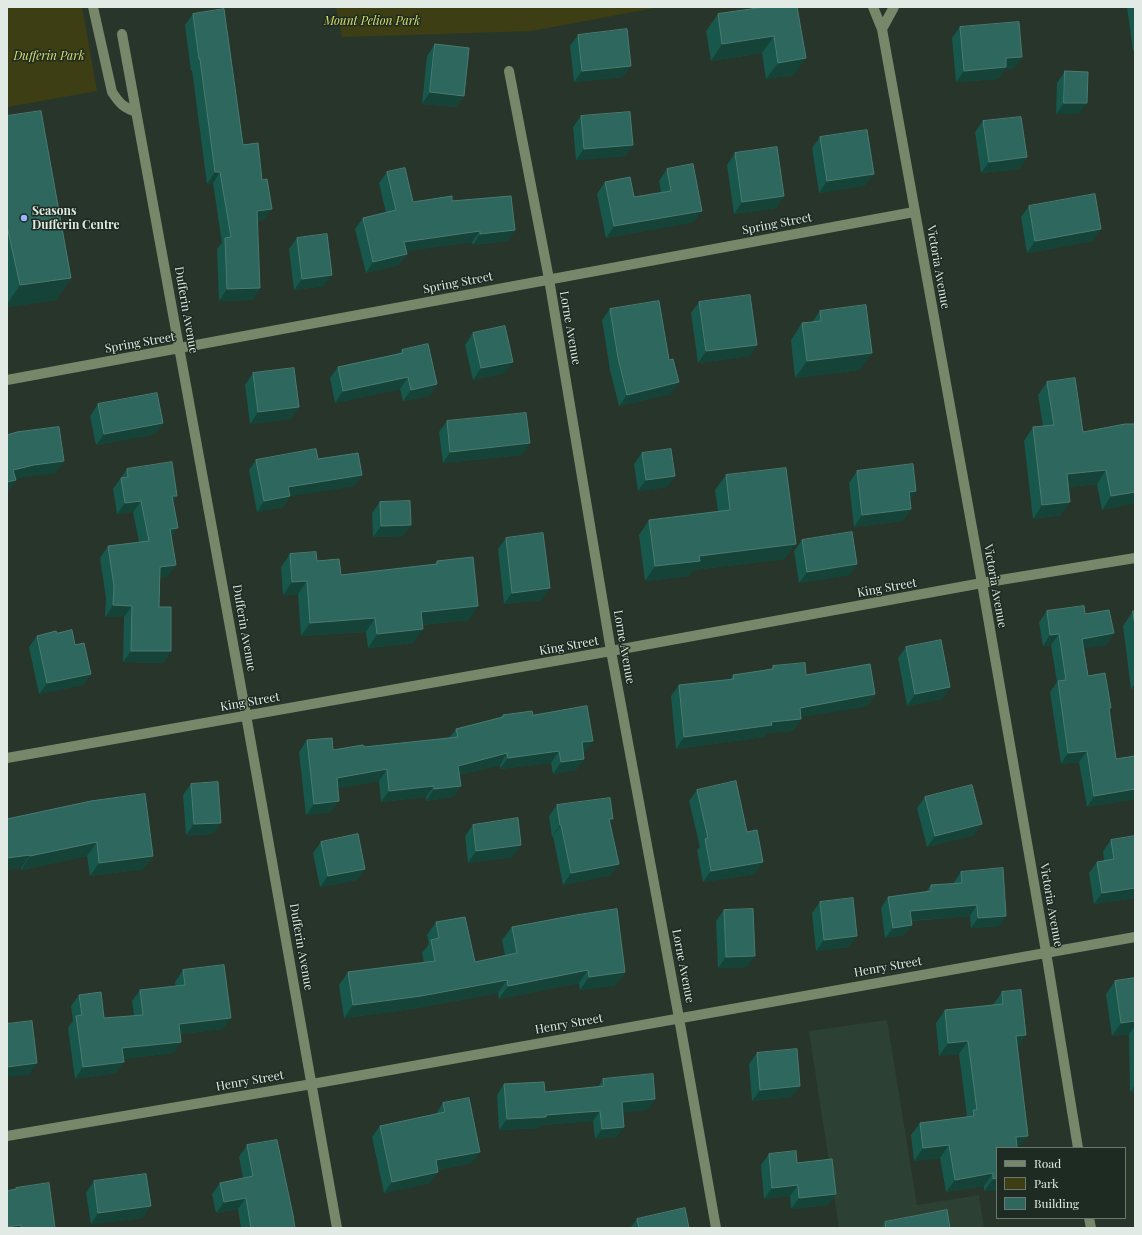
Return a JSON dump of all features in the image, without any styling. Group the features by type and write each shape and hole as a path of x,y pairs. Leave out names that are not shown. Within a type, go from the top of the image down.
{"street":[{"path":"93,7 112,92 120,104 127,109 136,112"},
{"name":"Victoria Avenue","path":"873,7 882,29 982,583 1046,952 1078,1147"},
{"path":"882,29 894,7"},
{"name":"Dufferin Avenue","path":"122,34 180,349 337,1228"},
{"name":"Lorne Avenue","path":"510,71 549,279 611,651 716,1228"},
{"name":"Spring Street","path":"7,380 914,212"},
{"name":"King Street","path":"7,758 611,651 982,583 1135,558"},
{"name":"Henry Street","path":"7,1136 312,1084 1135,937"}],"shaded area":[{"path":"887,1020 917,1205 979,1195 984,1228 839,1228 809,1031"}],"green space":[{"name":"Dufferin Park","path":"7,7 82,7 97,91 7,107"},
{"name":"Mount Pelion Park","path":"336,7 660,7 532,31 342,37"}],"building":[{"path":"765,7 797,7 806,58 778,63 774,36 722,44 718,14"},
{"path":"224,9 243,145 258,143 262,180 267,179 272,209 257,211 260,288 227,289 225,238 231,237 220,172 215,172 193,14"},
{"path":"1019,22 1022,57 1006,58 1006,67 964,71 960,27"},
{"path":"627,29 631,66 582,71 578,35"},
{"path":"435,44 469,48 464,96 430,92"},
{"path":"1065,71 1088,72 1087,103 1064,103"},
{"path":"41,111 71,278 20,285 7,226 7,116"},
{"path":"630,112 633,145 584,149 581,116"},
{"path":"1021,117 1027,157 989,162 983,121"},
{"path":"867,130 874,174 827,181 820,137"},
{"path":"777,147 784,196 742,202 735,153"},
{"path":"693,164 702,211 614,226 605,182 630,177 634,197 671,191 667,169"},
{"path":"405,168 413,202 452,196 452,201 511,196 515,230 480,234 480,231 404,242 407,254 373,262 363,218 396,210 387,172"},
{"path":"1095,194 1101,229 1035,241 1029,206"},
{"path":"327,234 332,275 302,279 297,238"},
{"path":"750,295 757,345 706,351 699,302"},
{"path":"659,301 669,360 673,359 679,382 627,395 618,358 610,309"},
{"path":"866,305 872,353 807,361 802,323 821,321 820,311"},
{"path":"505,326 513,362 481,368 473,333"},
{"path":"428,344 437,384 411,390 408,377 343,391 338,367 403,353 402,350"},
{"path":"294,368 299,407 258,412 253,373"},
{"path":"1075,378 1083,432 1125,424 1134,424 1135,492 1111,496 1106,470 1067,474 1070,502 1042,505 1033,427 1054,425 1047,382"},
{"path":"157,393 163,423 104,434 98,404"},
{"path":"526,413 530,443 450,452 447,421"},
{"path":"59,427 64,461 34,465 13,470 16,480 7,482 7,435 17,432"},
{"path":"316,449 318,459 358,453 362,475 288,487 290,496 264,501 256,460"},
{"path":"671,449 675,476 646,480 642,453"},
{"path":"172,462 177,496 172,496 178,528 170,529 176,565 160,567 159,607 171,607 171,651 131,651 132,606 113,605 114,586 108,546 149,541 141,501 125,503 121,478 128,477 127,469"},
{"path":"913,464 916,491 909,492 911,509 862,515 857,471"},
{"path":"786,468 796,544 699,556 700,561 655,566 649,520 730,510 726,475"},
{"path":"410,501 411,525 381,526 380,502"},
{"path":"852,532 857,564 807,572 802,540"},
{"path":"543,533 550,588 512,593 506,538"},
{"path":"316,552 317,561 339,559 341,575 437,564 437,561 473,557 478,606 421,612 423,629 377,634 375,618 310,623 307,581 292,582 290,554"},
{"path":"1084,606 1085,614 1109,610 1114,633 1082,639 1088,676 1105,673 1111,708 1109,708 1116,759 1135,756 1135,789 1094,796 1087,751 1068,753 1058,681 1066,680 1059,634 1050,635 1047,611"},
{"path":"1133,611 1135,611 1135,624"},
{"path":"72,630 75,645 84,643 91,674 47,683 37,636 56,631 57,633"},
{"path":"941,640 950,687 915,694 906,647"},
{"path":"805,663 806,675 870,664 875,694 800,708 801,719 771,722 772,725 684,737 679,685 734,679 733,675 773,669 773,666"},
{"path":"587,706 593,741 582,742 584,759 561,762 559,751 508,758 507,753 458,766 461,786 434,789 434,786 389,791 387,769 337,778 339,801 314,804 307,740 332,738 333,750 363,745 364,747 458,737 456,729 503,717 503,715 532,711 533,715"},
{"path":"736,781 747,832 757,830 763,862 711,871 705,839 708,838 697,790"},
{"path":"218,782 221,823 194,824 191,784"},
{"path":"972,785 982,824 935,836 925,797"},
{"path":"145,794 153,856 99,863 97,842 30,856 7,858 7,819 91,801"},
{"path":"610,798 613,819 609,819 619,864 571,873 557,805"},
{"path":"518,818 521,845 476,851 473,825"},
{"path":"358,834 365,869 328,876 321,842"},
{"path":"1135,836 1135,888 1102,893 1097,862 1114,859 1111,840"},
{"path":"1003,868 1006,916 978,918 977,905 910,911 912,925 893,928 888,897 931,891 931,885 962,883 961,872"},
{"path":"853,898 857,936 824,940 820,902"},
{"path":"617,909 625,972 589,977 588,970 508,986 507,980 421,996 353,1005 348,972 435,961 431,940 439,938 436,922 465,917 475,962 517,953 512,927"},
{"path":"753,909 755,956 726,957 724,910"},
{"path":"224,965 231,1018 179,1024 181,1042 122,1048 124,1062 83,1067 76,1016 82,1015 79,995 101,992 104,1018 143,1015 140,990 185,985 183,970"},
{"path":"1135,978 1135,1021 1121,1023 1115,981"},
{"path":"1021,990 1026,1035 1016,1036 1028,1136 1016,1137 1017,1147 996,1147 996,1178 993,1179 993,1173 955,1180 949,1145 923,1148 920,1123 974,1116 973,1110 977,1110 968,1041 948,1043 945,1010 1003,1004 1002,992"},
{"path":"32,1021 37,1063 7,1067 7,1024"},
{"path":"797,1049 800,1086 760,1090 757,1053"},
{"path":"653,1074 655,1099 622,1102 624,1127 602,1129 600,1111 546,1115 546,1117 507,1119 504,1084 544,1082 545,1092 604,1086 603,1079"},
{"path":"469,1098 480,1152 436,1160 438,1172 392,1182 380,1126 445,1112 443,1103"},
{"path":"277,1140 295,1228 251,1228 246,1198 224,1202 220,1183 253,1176 247,1145"},
{"path":"796,1151 797,1163 832,1159 836,1194 799,1198 798,1185 772,1188 769,1154"},
{"path":"146,1174 151,1206 98,1213 94,1181"},
{"path":"49,1183 55,1228 21,1228 21,1225 7,1227 7,1191 16,1188"},
{"path":"685,1208 689,1228 639,1228 637,1219"},
{"path":"947,1210 950,1228 886,1228 885,1222"}],"place":[{"name":"Seasons Dufferin Centre","path":"24,218"}]}
